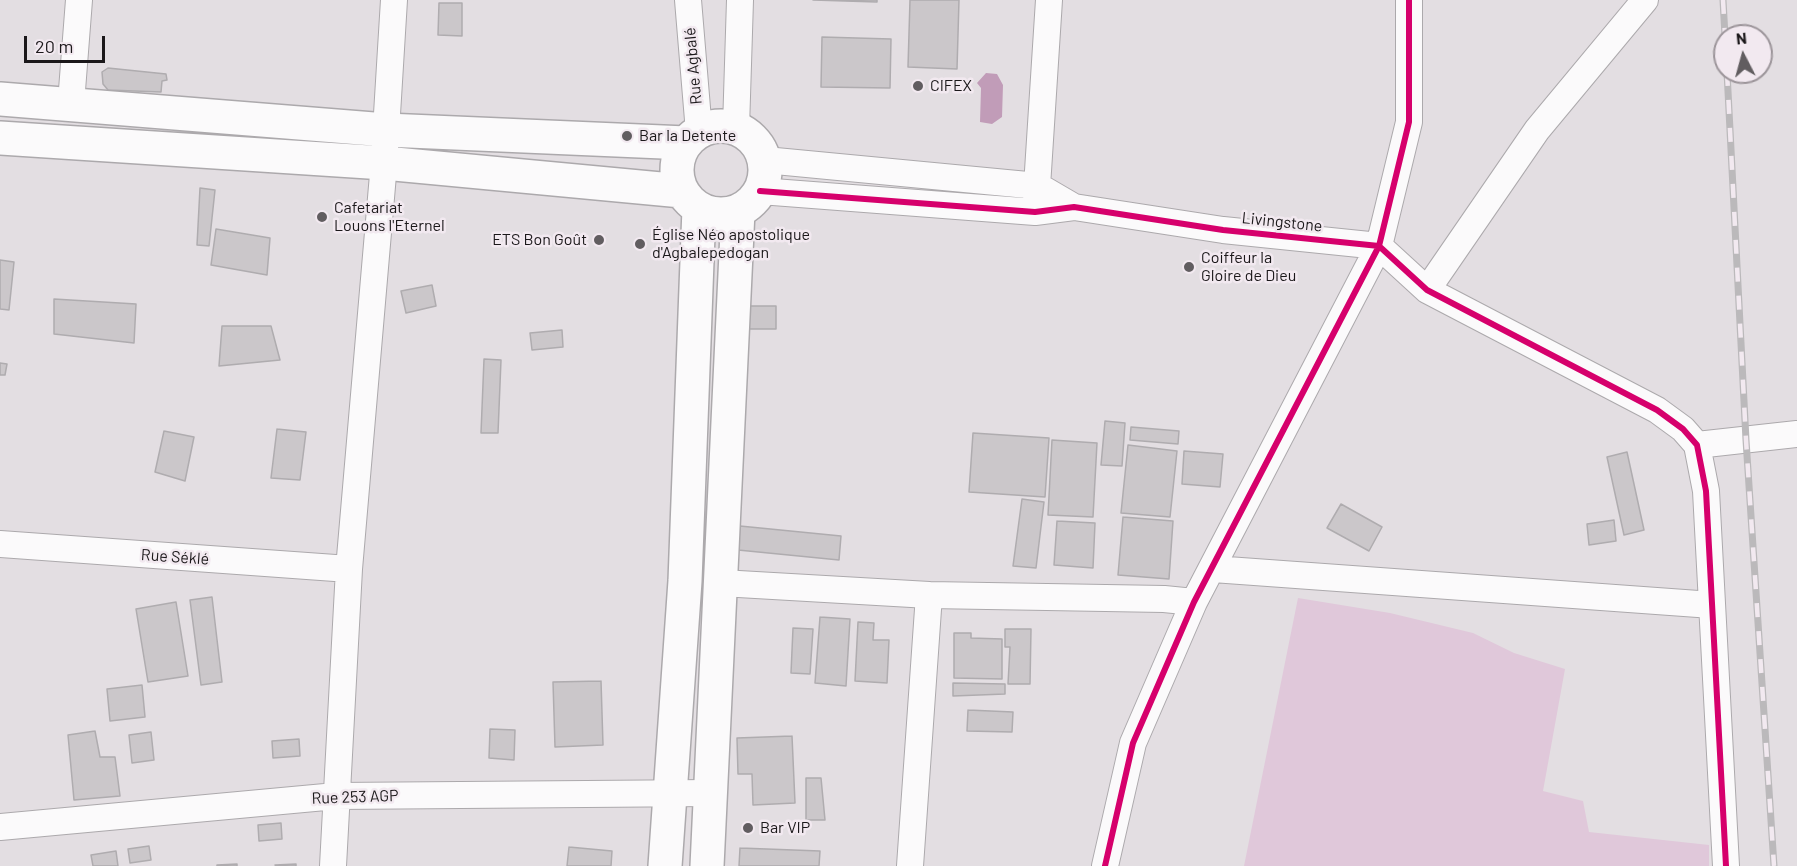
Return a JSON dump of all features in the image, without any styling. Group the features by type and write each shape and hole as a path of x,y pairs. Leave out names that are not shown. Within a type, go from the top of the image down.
{"street":[{"path":"71,103 79,0"},
{"path":"333,866 349,569 384,163 394,0"},
{"name":"Rue Agbalé","path":"688,0 693,138"},
{"path":"736,128 740,0"},
{"path":"1035,212 1049,0"},
{"path":"1104,866 1133,743 1194,602 1379,246 1409,122 1409,0"},
{"path":"1427,290 1538,130 1645,0"},
{"path":"0,99 386,130 693,138 715,127 736,128 759,146 721,583 707,866"},
{"path":"0,138 384,163 691,200 718,214 754,187"},
{"path":"665,866 685,581 691,200 677,175 679,158 693,138"},
{"name":"Livingstone","path":"754,187 1038,186 1074,207"},
{"name":"Livingstone","path":"754,187 1035,212 1074,207 1223,230 1379,246"},
{"path":"1379,246 1427,290 1658,410 1683,429 1696,446 1706,491 1726,866"},
{"path":"1696,446 1797,434"},
{"name":"Rue Séklé","path":"0,544 349,569"},
{"path":"1213,569 1712,605"},
{"path":"721,583 928,595 1164,599 1194,602"},
{"path":"910,866 928,595"},
{"name":"Rue 253 AGP","path":"0,827 336,796 711,793"}],"shaded area":[{"path":"986,73 997,74 1003,85 1002,117 992,124 980,122 981,88 977,83"},
{"path":"1298,598 1390,613 1473,633 1514,653 1565,669 1543,791 1583,801 1589,832 1709,845 1709,866 1244,866"}],"building":[{"path":"813,0 877,0 877,2"},
{"path":"910,0 959,0 957,69 908,67"},
{"path":"439,3 462,3 462,36 438,35"},
{"path":"822,37 891,39 890,88 821,87"},
{"path":"108,68 166,74 167,80 162,81 161,92 108,90 103,84 102,72"},
{"path":"200,188 215,190 209,246 197,245"},
{"path":"216,229 270,238 267,275 211,265"},
{"path":"0,260 14,262 9,310 0,309"},
{"path":"432,285 436,306 406,313 401,291"},
{"path":"54,299 136,304 134,343 54,334"},
{"path":"747,306 776,306 776,329 747,329"},
{"path":"222,326 271,326 280,360 219,366"},
{"path":"562,330 563,347 532,350 530,333"},
{"path":"484,359 501,360 498,433 481,433"},
{"path":"0,363 7,364 5,375 0,375"},
{"path":"1105,421 1125,423 1122,466 1101,465"},
{"path":"1131,427 1179,431 1178,444 1130,440"},
{"path":"277,429 306,432 300,480 271,478"},
{"path":"164,431 194,437 185,481 155,472"},
{"path":"973,433 1049,438 1045,497 969,492"},
{"path":"1052,440 1097,443 1093,517 1048,515"},
{"path":"1128,445 1177,451 1170,517 1121,513"},
{"path":"1184,451 1223,454 1220,487 1182,484"},
{"path":"1627,452 1644,530 1624,535 1607,457"},
{"path":"1022,499 1044,502 1036,568 1013,566"},
{"path":"1341,504 1382,527 1369,551 1327,528"},
{"path":"1123,517 1173,521 1169,579 1118,575"},
{"path":"1614,520 1616,541 1589,545 1587,524"},
{"path":"1057,521 1095,523 1093,568 1054,565"},
{"path":"740,526 841,536 839,560 738,550"},
{"path":"212,597 222,682 201,685 190,600"},
{"path":"176,602 188,676 148,682 136,609"},
{"path":"820,617 850,619 846,686 815,683"},
{"path":"858,622 874,623 873,640 889,640 887,683 855,681"},
{"path":"793,628 813,629 810,674 791,673"},
{"path":"1005,629 1031,629 1030,684 1008,684 1010,647 1005,647"},
{"path":"954,633 971,633 971,638 1002,639 1002,679 954,678"},
{"path":"601,681 603,745 555,747 553,682"},
{"path":"953,683 1005,684 1005,694 953,696"},
{"path":"142,685 145,717 110,721 107,689"},
{"path":"968,710 1013,712 1012,732 967,731"},
{"path":"490,729 515,730 514,760 489,758"},
{"path":"95,731 100,757 115,757 120,796 74,800 68,735"},
{"path":"151,732 154,760 132,763 129,735"},
{"path":"792,736 795,803 753,805 752,774 738,774 737,738"},
{"path":"299,739 300,756 273,758 272,741"},
{"path":"806,778 821,778 825,820 806,820"},
{"path":"281,823 282,839 259,841 258,825"},
{"path":"149,846 151,860 130,863 128,849"},
{"path":"569,847 612,851 611,866 567,866"},
{"path":"740,848 820,851 819,866 739,866"},
{"path":"116,851 118,866 93,866 91,855"},
{"path":"237,864 237,866 217,866 217,865"},
{"path":"296,864 296,866 275,865"}],"railway":[{"path":"1723,0 1724,24"},
{"path":"1728,84 1746,440 1774,866"}],"cycle path":[{"path":"1105,866 1133,743 1194,602 1379,246 1409,122 1409,0"},
{"path":"760,191 1035,212 1074,207 1223,230 1379,246 1427,290 1657,410 1683,429 1697,445 1706,491 1726,866"}],"place":[{"name":"CIFEX","path":"918,86"},
{"name":"Bar la Detente","path":"627,136"},
{"name":"Cafetariat Louons l'Eternel","path":"322,217"},
{"name":"ETS Bon Goût","path":"599,240"},
{"name":"Église Néo apostolique d'Agbalepedogan","path":"640,244"},
{"name":"Coiffeur la Gloire de Dieu","path":"1189,267"},
{"name":"Bar VIP","path":"748,828"}]}
